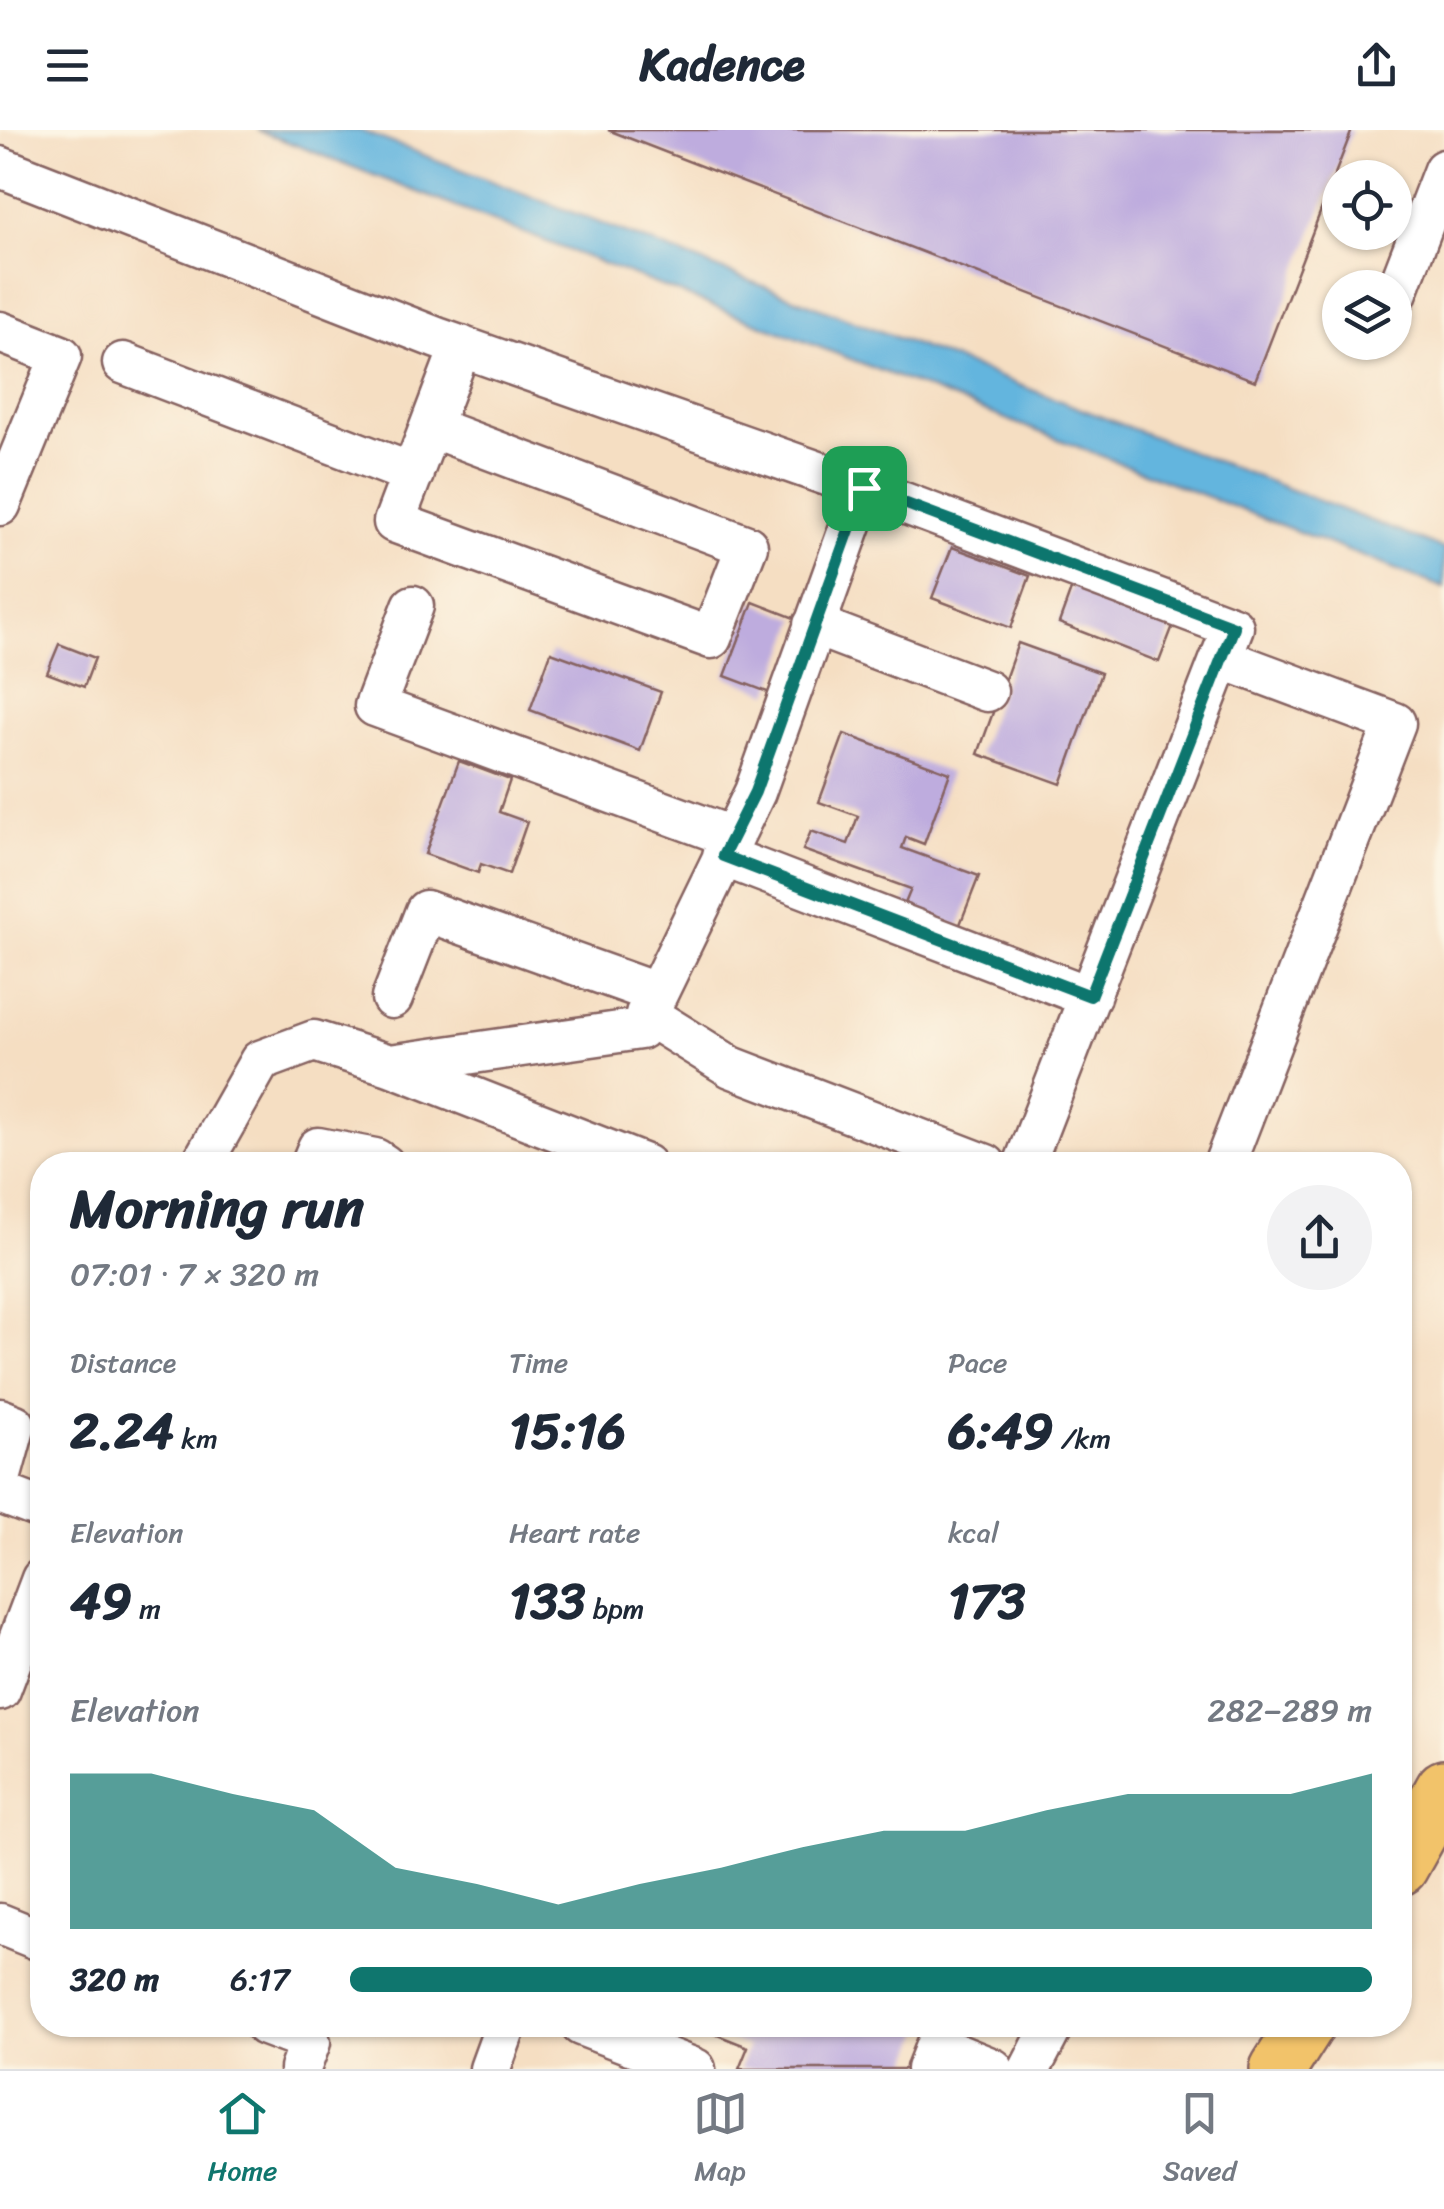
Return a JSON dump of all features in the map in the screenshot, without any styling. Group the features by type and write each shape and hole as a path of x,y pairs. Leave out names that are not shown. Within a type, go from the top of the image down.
{"highway":[{"path":"1412,1845 1444,1788"},
{"path":"1278,2069 1298,2037"}],"street":[{"path":"0,166 461,346 864,488 1234,627 1029,1152"},
{"path":"1405,270 1444,170"},
{"path":"0,332 61,356 13,439 0,506"},
{"path":"430,427 746,546 711,638 394,522 413,474 430,427 461,346"},
{"path":"122,363 413,474"},
{"path":"390,1065 640,1028 755,792 864,488"},
{"path":"412,606 375,706 1090,996"},
{"path":"814,625 987,691"},
{"path":"1221,658 1394,723 1229,1152"},
{"path":"392,998 426,911 651,1003 731,1067 952,1152"},
{"path":"207,1152 260,1060 314,1041 390,1065 612,1152"},
{"path":"316,1152 318,1148 339,1152"},
{"path":"0,1419 16,1424 0,1479"},
{"path":"0,1493 30,1504"},
{"path":"0,1690 30,1611"},
{"path":"298,2037 310,2042 300,2069"},
{"path":"490,2069 502,2037"},
{"path":"639,2037 694,2069"},
{"path":"1030,2069 1047,2037"},
{"path":"927,2069 936,2046 993,2069"}],"water":[{"path":"257,130 359,130 1444,549 1444,588"}],"building":[{"path":"608,130 1352,130 1340,160 1322,160 1322,208 1255,381"},
{"path":"952,547 1030,576 1011,628 932,598"},
{"path":"1075,579 1176,618 1159,662 1059,623"},
{"path":"753,602 797,619 770,693 725,676"},
{"path":"1018,643 1101,673 1061,784 978,754"},
{"path":"59,644 95,658 84,687 47,673"},
{"path":"551,652 661,692 640,751 530,710"},
{"path":"844,734 950,773 924,844 906,837 902,848 979,876 959,927 904,906 911,889 803,850 811,831 848,844 858,816 819,802"},
{"path":"459,761 510,780 499,812 527,822 509,874 481,864 478,873 425,854"},
{"path":"723,2037 919,2037 907,2069 739,2069 748,2047"}],"route":[{"path":"864,488 1234,627 1090,996 723,856 755,792 864,488"}]}
